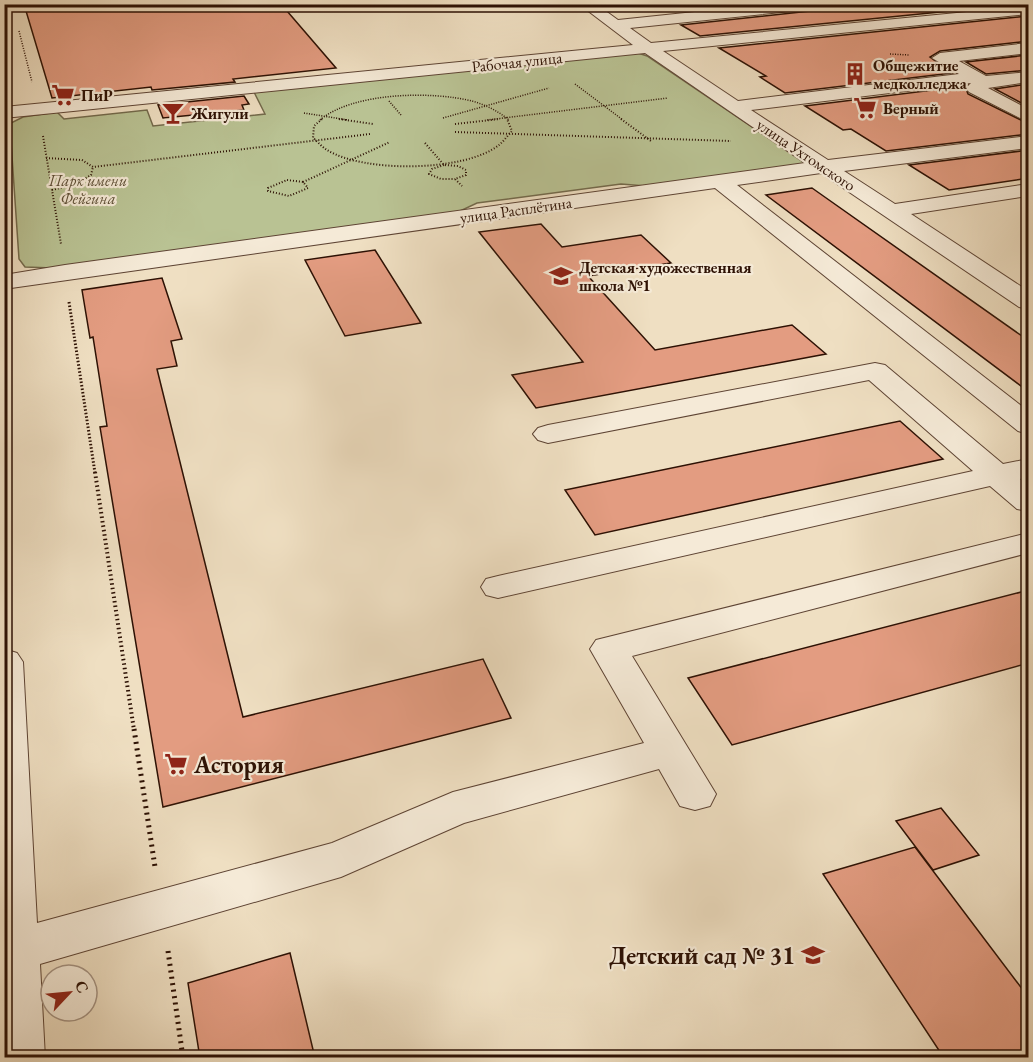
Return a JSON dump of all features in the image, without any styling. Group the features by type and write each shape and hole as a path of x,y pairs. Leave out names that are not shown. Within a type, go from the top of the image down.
{"street":[{"path":"9,6 32,4"},
{"name":"улица Ухтомского","path":"586,4 648,49 826,169 1029,302"},
{"path":"725,4 739,12"},
{"path":"614,25 820,4"},
{"path":"918,4 951,18"},
{"name":"Рабочая улица","path":"4,113 1029,10"},
{"path":"940,58 1029,48"},
{"path":"940,58 983,79"},
{"path":"734,107 983,79 1029,76"},
{"path":"983,79 975,88 1029,116"},
{"name":"улица Расплётина","path":"4,282 66,280 719,181 1029,142"},
{"path":"719,181 1029,425"},
{"path":"890,211 1029,190"},
{"path":"4,296 66,280"},
{"path":"548,434 875,371 1029,502"},
{"path":"498,587 1029,468"},
{"path":"695,794 609,649 1029,543"},
{"path":"4,663 19,1058"},
{"path":"15,950 341,859 453,809 670,751"}],"path":[{"path":"9,6 39,110 183,1058"},
{"path":"883,54 940,58"},
{"path":"582,79 572,82 651,141"},
{"path":"443,117 550,88"},
{"path":"325,116 314,126 312,132 315,140 332,153 351,159 389,165 443,164 461,166 468,171 466,175 455,179 437,178 429,174 432,169 443,164 485,153 504,142 511,134 512,126 506,117 485,106 448,98 403,97 359,103 325,116"},
{"path":"455,124 672,98"},
{"path":"300,113 373,124"},
{"path":"455,132 741,141"},
{"path":"46,158 82,160 93,167 370,134"},
{"path":"303,182 308,188 298,194 280,195 268,191 268,188 278,182 303,182 390,142"},
{"path":"425,143 443,164"},
{"path":"52,190 84,180 91,175 93,167"},
{"path":"455,179 462,187"}],"green space":[{"name":"Парк имени Фейгина","path":"638,53 647,56 807,164 646,186 621,184 477,203 458,212 53,268 25,267 19,259 10,127 11,123 23,117 57,112 64,119 147,110 153,126 265,114 254,92"}],"building":[{"path":"115,4 281,4 336,68 233,79 235,82 152,90 151,87 52,98 26,11"},
{"path":"875,4 1020,4 700,36 681,25"},
{"path":"1028,16 1029,41 940,51 930,57 952,73 785,93 760,77 766,76 719,48"},
{"path":"1028,55 1029,70 986,74 966,62"},
{"path":"1028,84 1029,107 995,89"},
{"path":"965,86 968,94 1029,124 1029,134 886,151 851,129 843,130 805,106"},
{"path":"244,96 249,104 242,105 244,110 163,118 158,105"},
{"path":"1029,150 1029,178 949,190 909,165"},
{"path":"812,188 1029,341 1029,392 766,195"},
{"path":"541,224 562,247 641,235 671,263 588,276 655,350 792,325 826,354 536,408 512,375 583,362 479,232"},
{"path":"375,250 421,323 345,336 305,260"},
{"path":"162,278 182,339 171,341 177,366 157,369 243,717 483,659 511,718 163,807 100,427 107,426 93,337 90,338 82,290"},
{"path":"900,421 943,459 595,535 565,490"},
{"path":"1029,590 1029,663 732,745 688,678"},
{"path":"941,808 979,855 933,870 896,821"},
{"path":"915,847 1029,998 1029,1058 944,1058 823,874"},
{"path":"290,953 315,1058 200,1058 188,983"}],"place":[{"name":"Общежитие медколледжа","path":"855,74"},
{"name":"ПиР","path":"63,95"},
{"name":"Верный","path":"865,108"},
{"name":"Жигули","path":"173,113"},
{"name":"Детская художественная школа №1","path":"561,276"},
{"name":"Астория","path":"176,764"},
{"name":"Детский сад № 31","path":"813,955"}]}
